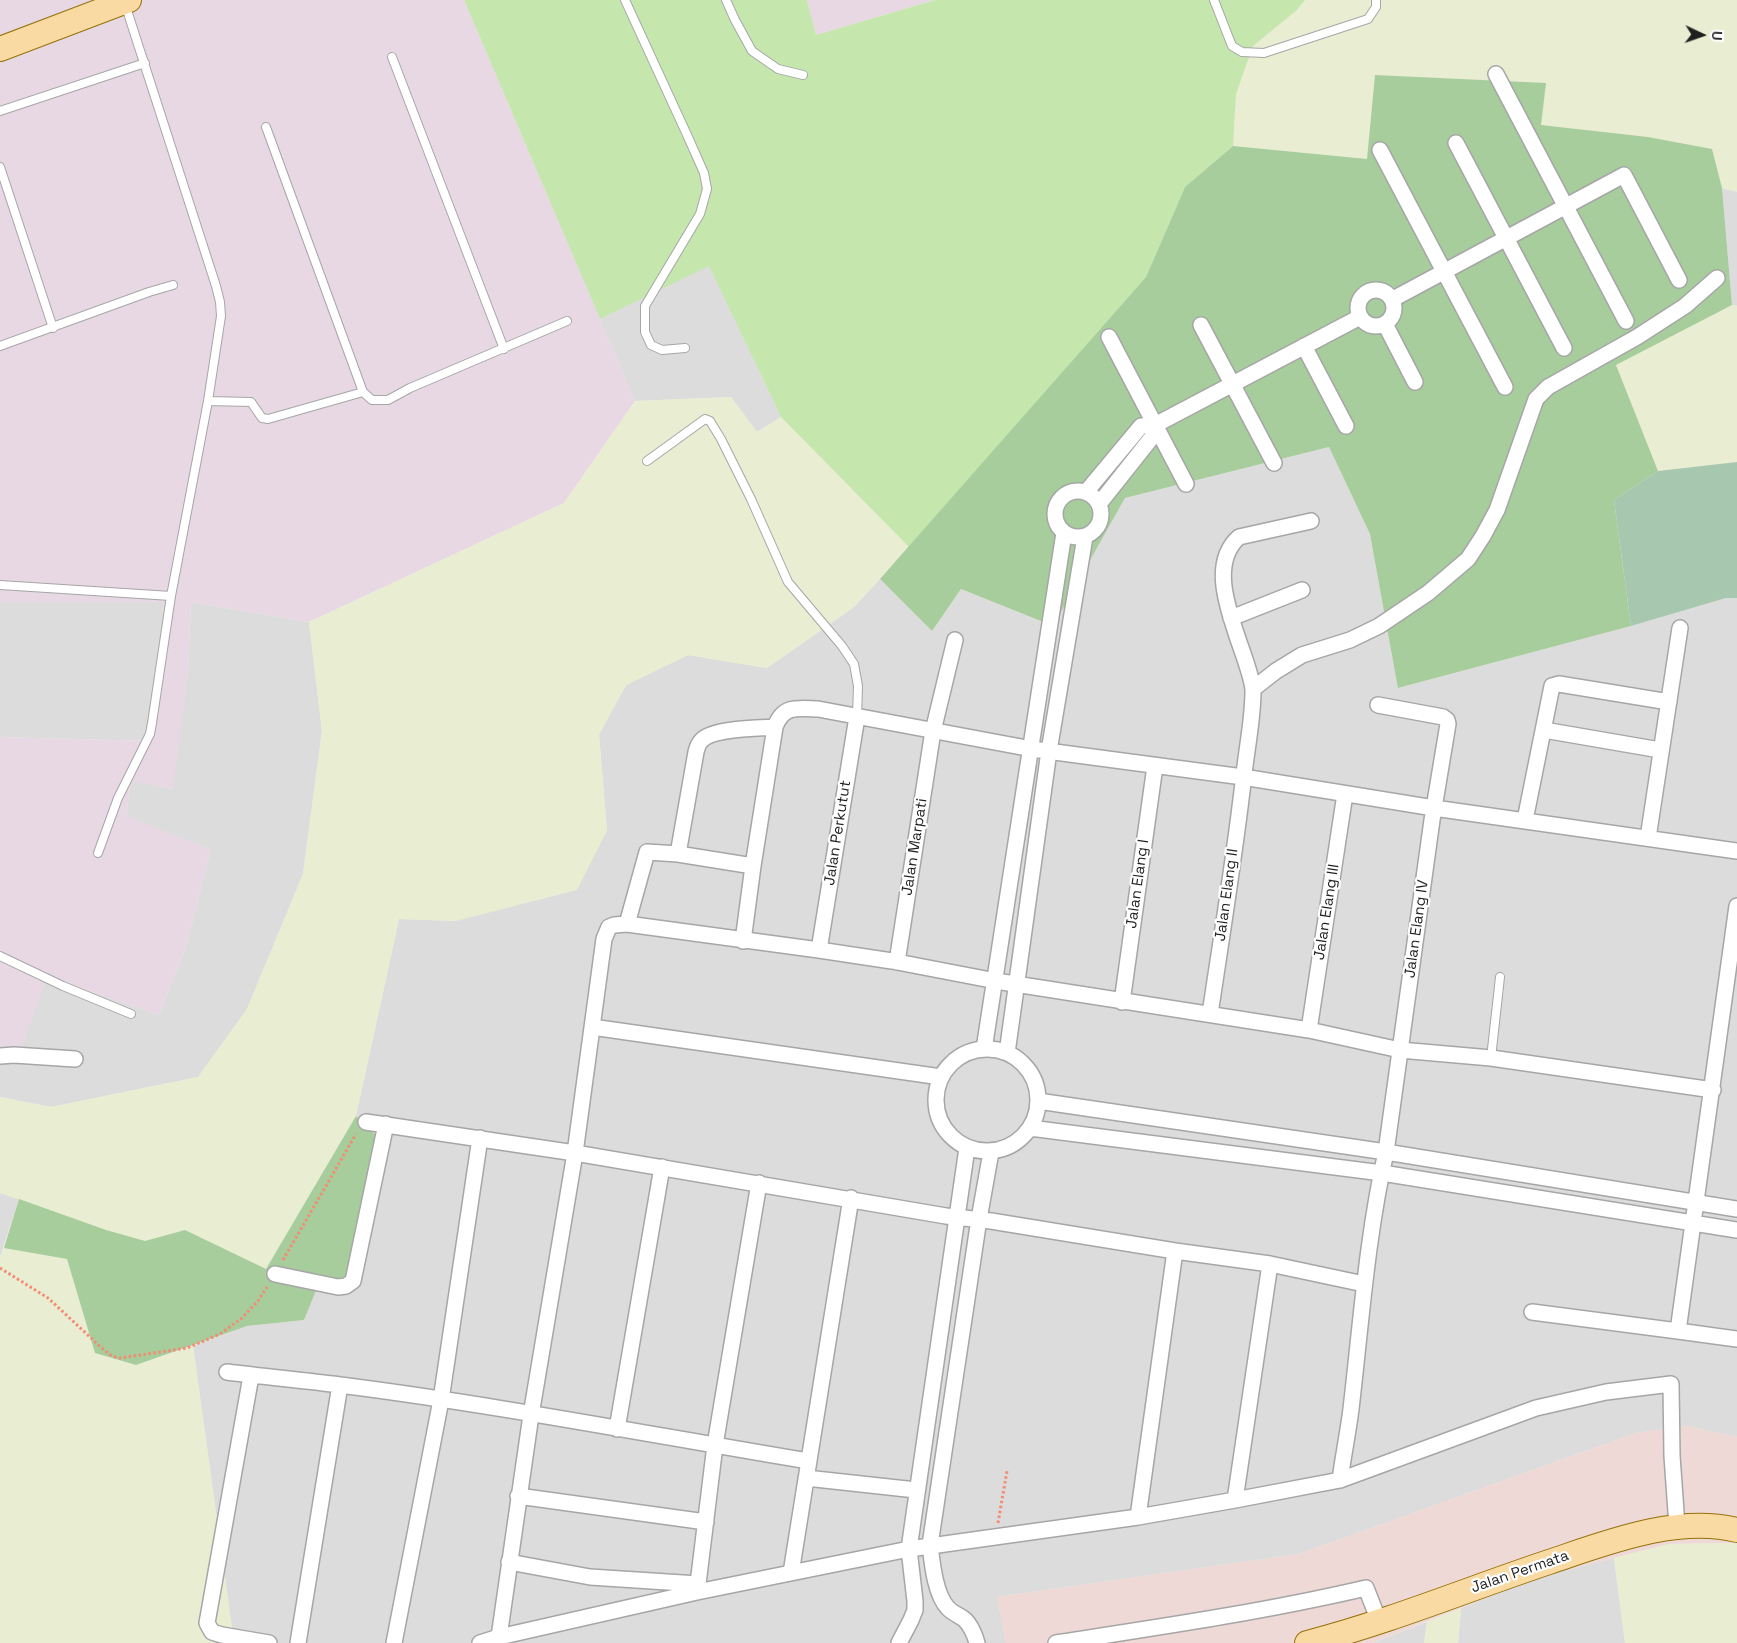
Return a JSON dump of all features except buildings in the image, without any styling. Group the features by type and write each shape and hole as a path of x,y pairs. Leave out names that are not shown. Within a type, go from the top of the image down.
{"main road":[{"path":"0,49 127,1"},
{"name":"Jalan Permata","path":"1307,1643 1379,1621 1618,1539 1678,1526 1737,1530"}],"street":[{"path":"1496,74 1626,321"},
{"path":"1456,143 1564,348"},
{"path":"1380,150 1505,387"},
{"path":"1393,299 1624,175 1679,280"},
{"path":"1311,521 1240,537 1232,544 1227,553 1224,568 1224,585 1231,618 1253,689 1276,671 1302,655 1350,640 1379,626 1428,593 1468,559 1497,510 1536,399 1548,387 1653,327 1685,306 1717,278"},
{"path":"1373,289 1384,291 1393,299 1395,310 1390,321 1385,324 1379,326 1368,324 1360,316 1358,311 1359,300 1368,291 1373,289"},
{"path":"1086,492 1141,426 1155,425 1360,316"},
{"path":"1385,324 1415,382"},
{"path":"1201,325 1274,463"},
{"path":"1109,337 1186,484"},
{"path":"1304,346 1346,426"},
{"path":"1099,504 1153,436 1155,425"},
{"path":"1072,492 1086,492 1096,499 1099,504 1101,510 1100,524 1091,534 1078,538 1064,533 1056,521 1056,506 1065,495 1072,492"},
{"path":"984,1049 996,982 1064,533"},
{"path":"1007,1053 1049,751 1085,536"},
{"path":"1231,618 1302,590"},
{"path":"1648,838 1680,628"},
{"name":"Jalan Marpati","path":"897,962 933,731 955,640"},
{"path":"1525,820 1552,686 1556,684 1670,702"},
{"name":"Jalan Elang II","path":"1210,1014 1243,777 1253,689"},
{"name":"Jalan Elang IV","path":"1340,1480 1350,1412 1364,1284 1386,1152 1434,808 1448,724 1447,720 1443,717 1378,705"},
{"path":"743,941 775,727 779,718 786,711 801,708 818,709 1032,749 1243,777 1434,808 1737,852"},
{"name":"Jalan Perkutut","path":"819,950 857,717"},
{"path":"678,854 696,752 700,741 709,735 728,731 775,727"},
{"path":"1544,730 1660,750"},
{"name":"Jalan Elang I","path":"1122,1002 1155,766"},
{"name":"Jalan Elang III","path":"1309,1030 1345,794"},
{"path":"627,924 644,857 647,852 678,854 753,866"},
{"path":"1678,1331 1737,906"},
{"path":"499,1637 518,1496 575,1153 606,933 609,927 627,924 819,950 897,962 996,982 1309,1030 1400,1050 1491,1058 1712,1090"},
{"path":"592,1027 941,1077"},
{"path":"984,1049 1007,1053 1026,1067 1032,1077 1038,1101 1036,1115 1023,1137 1014,1144 991,1152 967,1148 956,1142 941,1124 935,1100 941,1077 949,1066 959,1057 984,1049"},
{"path":"0,1056 14,1054 75,1059"},
{"path":"1038,1101 1386,1152 1737,1209"},
{"path":"366,1122 575,1153 851,1198 946,1216 979,1219 1175,1251 1270,1264 1364,1284"},
{"path":"275,1274 338,1287 346,1286 353,1281 386,1124"},
{"path":"1030,1128 1382,1173 1737,1230"},
{"path":"394,1643 441,1400 480,1138"},
{"path":"899,1643 915,1610 909,1548 967,1148"},
{"path":"977,1643 975,1636 964,1620 948,1609 939,1593 930,1545 979,1219 991,1152"},
{"path":"617,1429 662,1168"},
{"path":"698,1588 715,1446 759,1183"},
{"path":"791,1573 851,1198"},
{"path":"1138,1517 1175,1251"},
{"path":"1235,1500 1270,1264"},
{"path":"1532,1312 1737,1339"},
{"path":"227,1372 340,1385 441,1400 808,1461"},
{"path":"251,1376 207,1623 212,1632 269,1643"},
{"path":"480,1643 698,1588 791,1573 909,1548 1138,1517 1340,1480 1536,1408 1606,1392 1671,1384 1672,1456 1678,1526"},
{"path":"298,1643 340,1385"},
{"path":"806,1478 916,1490"},
{"path":"518,1496 706,1522"},
{"path":"509,1562 590,1577 698,1588"},
{"path":"1056,1643 1116,1638 1259,1611 1366,1588 1379,1621"}],"lane":[{"path":"625,0 704,173 707,189 700,214 645,306 645,332 651,345 662,350 685,348"},
{"path":"726,0 752,51 778,69 803,75"},
{"path":"1214,0 1232,46 1242,52 1264,53 1368,18 1376,6 1376,0"},
{"path":"98,853 118,798 150,734 171,596 208,401 221,316 220,302 127,1"},
{"path":"392,57 504,349"},
{"path":"0,111 145,63"},
{"path":"266,127 363,392 372,400 388,400 410,388 567,321"},
{"path":"0,167 53,328"},
{"path":"0,346 173,285"},
{"path":"208,401 251,402 262,418 268,419 363,392"},
{"path":"647,461 705,419 710,421 751,499 788,582 842,646 854,664 858,686 857,717"},
{"path":"0,585 171,596"},
{"path":"0,956 63,986 131,1014"},
{"path":"1491,1058 1500,977"}],"path":[{"path":"0,1268 48,1298 112,1356 120,1358 187,1348 220,1334 242,1318 258,1301 353,1138 366,1122"},
{"path":"996,1536 1007,1471"}],"shaded area":[{"path":"0,0 464,0 635,401 564,503 309,622 191,602 188,670 173,789 131,781 126,816 211,850 185,950 159,1015 47,977 20,1052 0,1055 0,737 152,741 162,671 164,602 0,602"},
{"path":"807,0 935,0 816,35"},
{"path":"1722,188 1737,192 1737,306 1732,305"},
{"path":"709,265 781,417 757,432 731,397 635,401 600,319"},
{"path":"1329,447 1370,534 1399,688 1631,626 1726,598 1737,598 1737,1437 1686,1426 1636,1433 1299,1554 997,1597 1006,1643 234,1643 193,1346 247,1326 304,1320 320,1281 386,1145 356,1116 399,919 456,921 607,831 599,734 626,685 688,655 767,668 854,607 880,579 932,631 961,589 1052,626 1125,498"},
{"path":"0,602 164,602 162,671 152,741 0,737"},
{"path":"191,602 309,622 322,731 303,874 247,1009 198,1077 51,1107 0,1097 0,1055 47,976 159,1015 185,950 211,850 126,817 131,780 172,789 188,670"},
{"path":"0,1193 19,1199 0,1257"},
{"path":"1686,1426 1737,1437 1737,1543 1669,1544 1540,1577 1372,1643 1006,1643 997,1597 1299,1554 1636,1433"},
{"path":"1614,1558 1625,1643 1458,1643 1461,1608 1540,1577"},
{"path":"1427,1622 1424,1643 1372,1643"}],"green space":[{"path":"464,0 807,0 816,35 935,0 1305,0 1297,10 1253,46 1236,94 1233,146 1185,187 1146,277 909,547 781,417 709,266 600,319"},
{"path":"1305,0 1737,0 1737,192 1722,188 1712,149 1648,137 1540,125 1546,83 1375,75 1367,159 1233,146 1236,94 1253,46 1297,10"},
{"path":"1375,75 1546,83 1541,125 1648,137 1712,149 1722,188 1732,305 1616,365 1658,471 1614,500 1631,626 1398,688 1370,534 1329,447 1125,498 1053,626 961,589 932,631 880,579 1146,277 1185,187 1233,146 1367,159"},
{"path":"1732,305 1737,306 1737,462 1658,471 1616,365"},
{"path":"731,397 757,432 781,417 909,547 854,607 767,668 688,655 626,685 599,735 607,831 577,890 456,921 399,919 356,1116 266,1270 185,1230 145,1241 106,1230 0,1193 0,1097 51,1107 198,1077 247,1009 303,874 322,731 309,622 564,503 635,401"},
{"path":"1737,462 1737,598 1726,598 1631,626 1614,500 1658,471"},
{"path":"356,1116 386,1145 357,1282 320,1281 304,1320 247,1326 136,1365 95,1353 67,1259 4,1248 19,1199 106,1230 145,1241 185,1230 266,1269"},
{"path":"4,1248 67,1259 95,1353 136,1365 193,1346 234,1643 0,1643 0,1257"},
{"path":"1737,1543 1737,1643 1625,1643 1614,1558 1669,1544"},
{"path":"1461,1608 1458,1643 1424,1643 1427,1622"}]}
